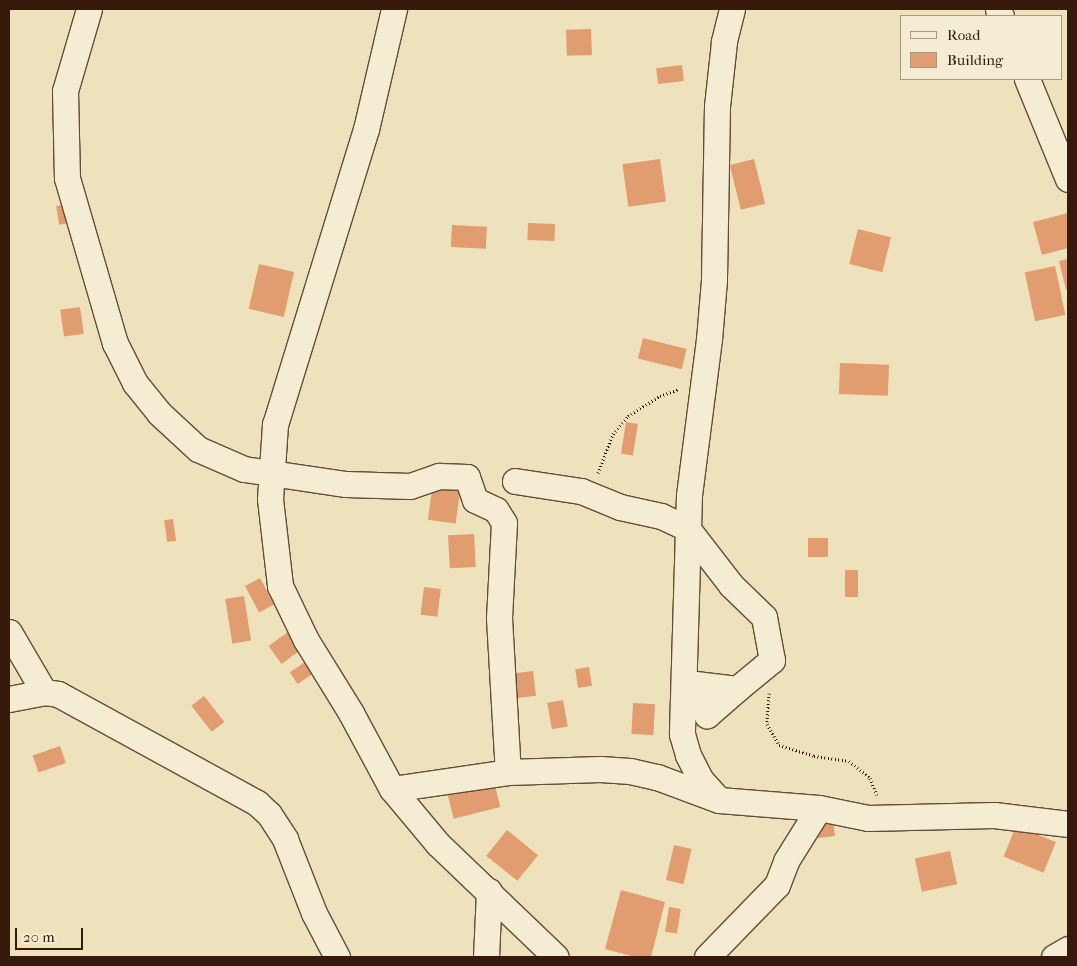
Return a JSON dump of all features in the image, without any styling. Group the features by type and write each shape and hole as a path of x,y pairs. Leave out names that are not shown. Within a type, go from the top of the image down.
{"street":[{"path":"89,9 65,91 65,159 72,201 94,264 115,343 135,383 182,437 218,460 244,469 346,484 410,486 439,476 467,477 476,500 500,514 504,523 500,653 508,772"},
{"path":"394,9 366,129 275,424 270,472 280,586 290,612 351,713 392,789 438,844 556,957"},
{"path":"719,800 701,780 688,756 682,734 689,495 705,382 714,280 719,71 732,9"},
{"path":"1027,80 1068,179"},
{"path":"515,481 581,491 620,507 661,516 687,528 731,585 764,617 772,660 737,690"},
{"path":"9,632 44,692"},
{"path":"9,699 44,692 70,700 262,807 285,839 314,913 337,957"},
{"path":"392,789 508,772 630,771 657,777 719,800 819,808 868,818 994,815 1068,824"},
{"path":"707,957 777,885 786,861 819,808"},
{"path":"486,957 489,891"},
{"path":"1054,957 1068,949"}],"path":[{"path":"594,480 613,434 628,416 660,396 705,382"}],"building":[{"path":"591,29 592,55 567,56 566,30"},
{"path":"682,65 684,81 658,84 656,68"},
{"path":"660,159 666,202 628,207 622,164"},
{"path":"754,159 765,204 741,210 730,165"},
{"path":"68,204 71,223 59,225 56,206"},
{"path":"1068,213 1068,248 1042,255 1033,222"},
{"path":"528,223 555,224 554,241 527,240"},
{"path":"452,225 487,227 486,249 451,247"},
{"path":"858,229 891,237 882,272 849,264"},
{"path":"1068,259 1068,289 1066,290 1059,261"},
{"path":"259,264 294,272 284,317 249,309"},
{"path":"1055,266 1065,315 1035,321 1025,272"},
{"path":"80,307 84,334 64,337 60,310"},
{"path":"643,338 687,349 682,369 638,358"},
{"path":"840,363 889,365 888,396 839,394"},
{"path":"626,422 638,424 633,455 621,454"},
{"path":"433,483 461,487 456,524 428,520"},
{"path":"173,519 176,541 167,542 164,520"},
{"path":"474,534 476,567 450,568 448,535"},
{"path":"808,538 828,538 828,557 808,557"},
{"path":"845,570 858,570 858,597 845,597"},
{"path":"260,578 274,604 259,612 245,586"},
{"path":"424,587 441,589 437,617 421,615"},
{"path":"244,596 251,640 232,643 225,599"},
{"path":"288,632 301,650 282,664 269,646"},
{"path":"308,660 316,672 298,684 290,672"},
{"path":"589,667 592,686 578,688 575,669"},
{"path":"533,671 536,696 511,699 508,674"},
{"path":"204,696 224,722 212,732 191,706"},
{"path":"563,700 568,727 552,729 547,703"},
{"path":"633,703 655,704 653,735 631,734"},
{"path":"60,746 66,763 38,772 33,755"},
{"path":"493,778 500,807 454,819 446,790"},
{"path":"833,820 835,836 818,838 816,822"},
{"path":"1016,826 1056,842 1044,873 1004,857"},
{"path":"507,830 538,855 517,881 486,856"},
{"path":"674,845 692,849 683,884 666,880"},
{"path":"950,851 957,884 922,892 915,858"},
{"path":"621,890 665,902 651,957 635,957 605,949"},
{"path":"669,907 681,909 677,934 665,932"}]}
